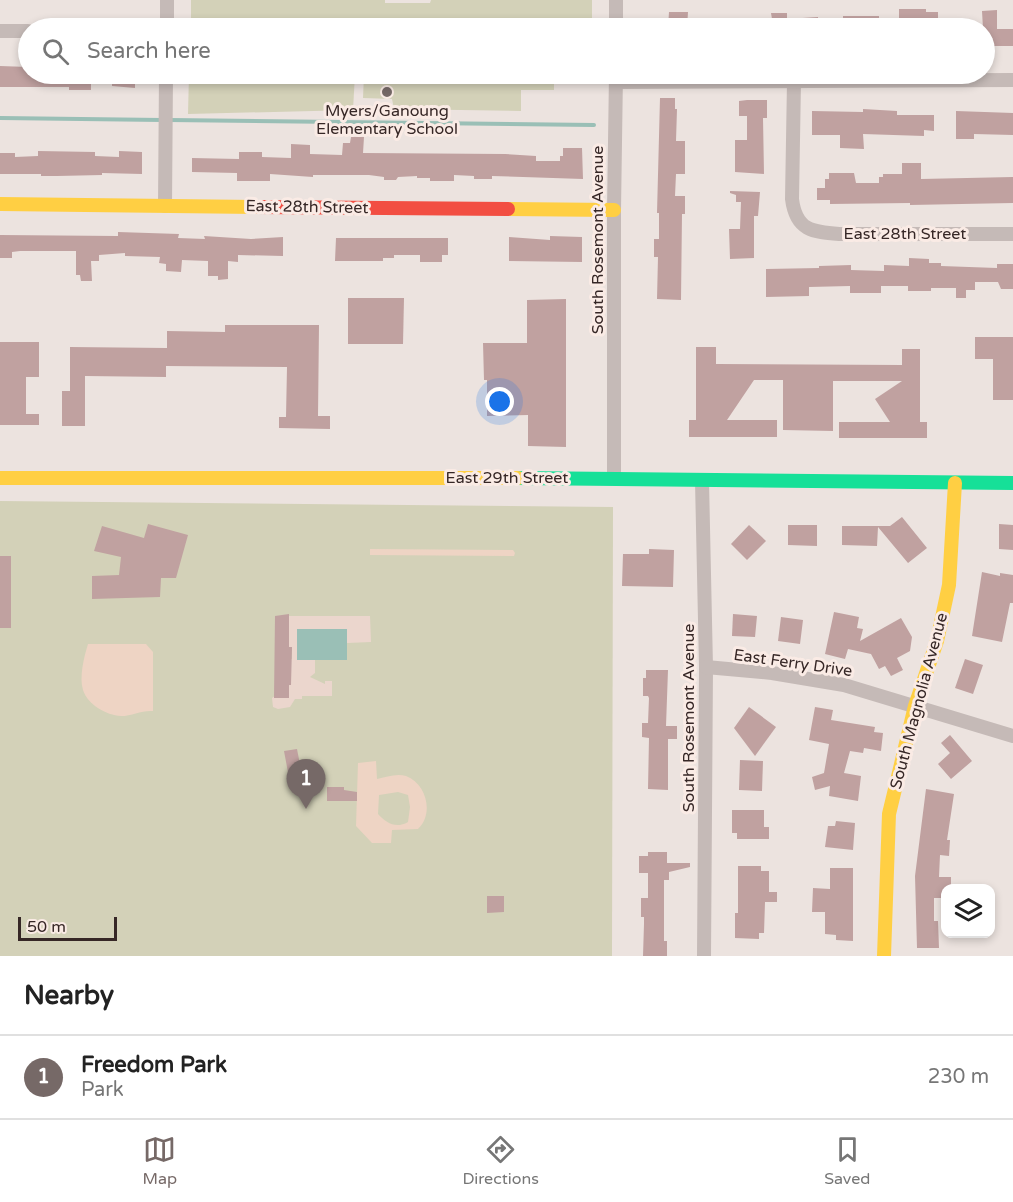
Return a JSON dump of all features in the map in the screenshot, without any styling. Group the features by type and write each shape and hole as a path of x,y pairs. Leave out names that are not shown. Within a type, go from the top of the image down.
{"street":[{"path":"167,0 167,18"},
{"path":"616,0 616,18"},
{"path":"0,31 18,31"},
{"path":"995,80 1013,80"},
{"path":"165,206 166,84"},
{"name":"South Rosemont Avenue","path":"614,478 616,84"},
{"path":"791,235 799,223 792,199 794,84"},
{"name":"East 28th Street","path":"0,204 614,210"},
{"name":"East 28th Street","path":"799,223 813,230 840,234 1013,234"},
{"name":"East 29th Street","path":"0,478 614,478 702,481 1013,483"},
{"name":"South Rosemont Avenue","path":"702,481 706,668 704,956"},
{"name":"South Magnolia Avenue","path":"884,956 889,814 915,706 938,641 949,585 955,483"},
{"name":"East Ferry Drive","path":"706,668 772,673 844,685 1013,736"}],"shaded area":[{"path":"191,0 385,0 385,3 430,3 431,0 592,0 592,18 191,18"},
{"path":"189,84 354,84 353,110 188,114"},
{"path":"364,84 554,84 554,90 521,90 521,111 394,109 392,99 363,98"},
{"path":"0,501 613,507 612,956 0,956"},
{"path":"289,616 370,616 371,642 347,643 347,630 297,641 297,660 315,660 315,673 310,677 325,684 325,681 332,681 332,696 302,696 302,699 295,699 290,707 278,709 273,707 272,698 291,684 289,659 292,659 292,648 289,647"}],"sand":[{"path":"370,549 513,550 515,553 514,556 370,555"},
{"path":"88,644 146,644 153,652 153,711 125,716 115,715 98,708 89,700 83,690 82,679"},
{"path":"376,761 377,779 403,775 419,786 427,808 423,823 418,829 392,830 391,843 372,843 356,826 358,763","holes":["398,792 408,795 410,807 408,822 399,825 392,824 378,814 379,795"]}],"water":[{"path":"297,629 347,629 347,660 297,660"}],"building":[{"path":"899,9 926,9 926,12 938,12 938,18 899,18"},
{"path":"997,10 997,29 1013,29 1013,46 995,46 995,18 982,18 982,11"},
{"path":"669,12 688,12 688,18 669,18"},
{"path":"771,13 787,13 787,18 772,18"},
{"path":"843,16 879,16 879,18 843,18"},
{"path":"0,66 18,67 18,84 91,84 91,90 69,90 69,87 0,87"},
{"path":"112,84 135,84 135,88 112,86"},
{"path":"660,98 675,98 676,141 685,141 685,174 676,174 675,196 685,196 685,214 682,214 681,300 657,299 658,257 654,257 654,239 659,239 659,213 657,213"},
{"path":"767,100 767,118 763,118 764,174 735,172 735,140 747,140 747,116 739,116 739,101"},
{"path":"863,109 897,111 897,115 934,115 934,131 924,130 924,136 863,134 864,149 840,148 840,135 812,135 812,111 863,112"},
{"path":"956,111 1013,113 1013,135 974,134 974,139 956,139"},
{"path":"351,137 364,137 363,153 505,154 536,156 536,161 560,161 563,148 582,148 583,179 492,176 492,179 474,179 474,176 454,175 454,181 430,181 430,178 417,178 417,176 384,180 384,177 369,175 313,175 313,177 270,174 270,181 237,181 237,173 192,172 192,158 239,159 239,152 262,152 262,157 291,158 291,144 310,145 310,154 342,155 343,143 350,143"},
{"path":"38,151 95,152 95,156 119,157 119,151 142,152 142,174 41,176 41,174 0,174 0,153 15,153 15,157 38,156"},
{"path":"902,163 921,163 921,179 1013,177 1013,203 830,204 830,200 817,200 817,188 825,188 825,179 829,179 829,173 854,173 856,183 879,183 879,177 883,177 883,174 902,174"},
{"path":"730,191 760,192 758,216 754,216 754,258 730,259 729,229 740,229 741,202 736,202 736,195"},
{"path":"118,232 179,234 178,238 205,239 204,236 251,239 283,237 283,256 238,255 238,262 228,261 228,279 218,280 218,276 208,276 208,261 182,260 181,272 166,271 166,264 159,263 160,257 125,256 125,253 99,255 99,261 91,261 92,281 81,281 80,275 76,275 76,251 20,251 12,252 12,258 0,258 0,235 118,236"},
{"path":"550,236 582,237 582,262 509,261 509,237 550,240"},
{"path":"336,238 448,238 448,255 442,255 442,262 420,262 420,255 394,255 394,258 383,258 383,261 335,261"},
{"path":"909,258 929,259 929,263 941,263 941,266 997,268 997,264 1013,264 1013,289 1001,289 998,282 975,282 975,290 966,290 966,298 956,298 956,288 908,291 908,286 881,286 881,293 850,293 850,286 809,287 809,296 766,297 766,269 851,265 851,270 884,271 884,265 909,266"},
{"path":"348,298 404,298 403,344 348,344"},
{"path":"566,299 566,447 528,446 528,415 487,416 487,380 484,380 483,343 527,343 527,300"},
{"path":"225,325 319,325 318,416 330,416 330,429 279,428 279,417 286,417 287,367 166,366 166,377 85,376 85,426 62,426 62,391 70,391 70,347 167,348 167,331 225,332"},
{"path":"975,337 1013,337 1013,400 993,400 993,359 975,359"},
{"path":"0,342 39,342 39,377 26,377 26,414 39,414 39,425 0,425"},
{"path":"696,347 716,347 716,364 902,365 902,349 920,349 920,422 927,422 927,438 839,438 839,422 890,422 875,399 902,381 833,381 833,431 783,430 783,380 754,380 727,420 777,420 777,437 689,437 689,420 696,420"},
{"path":"902,517 927,548 908,563 878,527 877,546 842,545 842,526 890,526"},
{"path":"148,524 188,535 176,578 161,578 160,597 92,599 92,576 119,575 121,557 94,551 102,526 144,538"},
{"path":"999,524 1013,525 1013,550 999,549"},
{"path":"749,525 766,541 747,560 731,544"},
{"path":"788,525 817,525 817,546 788,545"},
{"path":"649,549 674,550 673,587 622,586 623,554 649,554"},
{"path":"0,556 11,556 11,628 0,628"},
{"path":"982,572 1000,576 1000,573 1013,575 1013,603 1010,603 1002,642 972,636"},
{"path":"834,612 859,617 857,628 863,629 860,641 901,618 912,637 910,651 897,658 903,670 891,676 885,666 879,669 871,654 848,649 845,659 825,654"},
{"path":"289,614 289,647 292,647 289,698 274,698 275,616"},
{"path":"733,614 757,616 755,637 732,636"},
{"path":"781,617 803,620 800,644 778,641"},
{"path":"965,659 983,665 973,694 955,688"},
{"path":"646,670 668,670 666,726 677,726 677,739 668,739 668,790 648,789 649,738 642,737 642,723 648,723 649,698 643,696 643,678 646,678"},
{"path":"749,707 776,727 755,756 734,728"},
{"path":"815,707 833,710 831,720 875,727 874,732 883,733 881,751 864,748 863,753 850,751 844,773 861,776 858,801 829,796 830,786 815,790 812,777 824,773 829,744 809,740"},
{"path":"950,735 972,761 951,779 938,764 950,753 941,743"},
{"path":"297,749 303,780 290,783 284,751"},
{"path":"740,760 763,761 762,791 739,790"},
{"path":"327,787 344,787 344,790 357,792 357,801 327,801"},
{"path":"926,789 954,794 947,840 950,840 949,856 940,855 939,877 951,877 951,884 941,884 941,898 934,898 934,921 938,921 939,948 917,948 915,876"},
{"path":"732,810 764,810 764,827 769,827 769,839 737,839 737,833 732,833"},
{"path":"836,821 855,823 853,850 825,847 828,826 835,826"},
{"path":"648,852 667,852 667,863 690,863 690,867 669,872 669,880 664,880 664,941 667,941 667,956 643,956 644,917 641,917 641,898 648,898 648,873 639,873 639,856 648,856"},
{"path":"738,866 761,866 761,871 769,871 769,892 777,892 777,902 765,902 764,933 759,933 759,939 735,938 735,913 738,913"},
{"path":"830,868 853,868 853,941 836,940 836,935 825,934 825,912 812,912 813,888 830,889"},
{"path":"487,896 504,896 504,912 487,913"}],"waterway":[{"path":"0,118 162,120"},
{"path":"169,120 594,125"}],"traffic: fast":[{"path":"518,478 1013,483"}],"traffic: slow":[{"path":"0,204 259,207"},
{"path":"508,209 614,210"},
{"path":"0,478 518,478"},
{"path":"884,956 889,814 915,706 937,641 949,585 955,483"}],"traffic: jam":[{"path":"259,207 508,209"}],"place":[{"name":"Myers/Ganoung Elementary School","path":"387,92"},
{"name":"Freedom Park","path":"306,809"}]}
